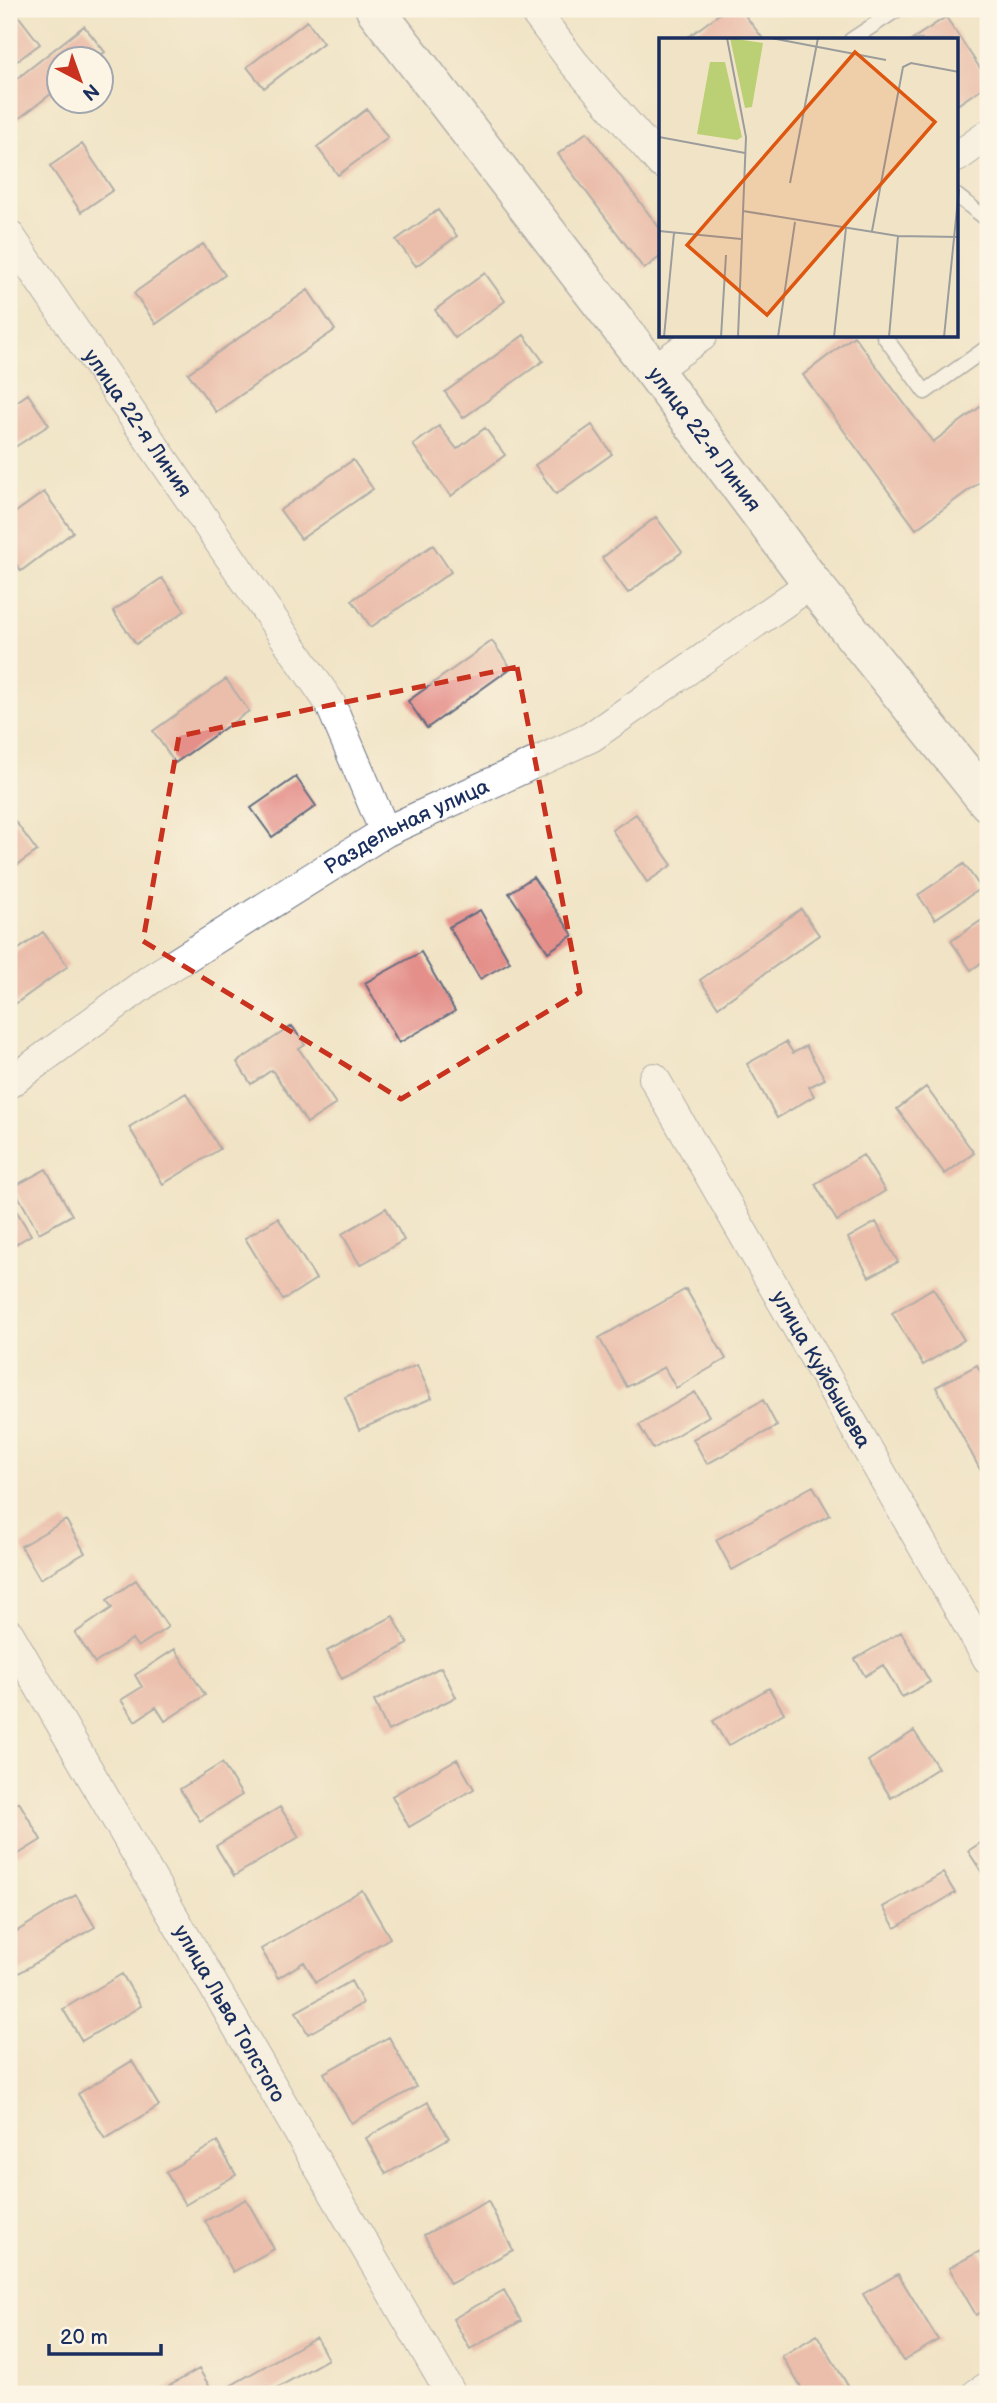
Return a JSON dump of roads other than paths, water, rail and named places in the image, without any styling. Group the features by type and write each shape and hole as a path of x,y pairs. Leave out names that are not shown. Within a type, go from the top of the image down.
{"main road":[{"name":"улица 22-я Линия","path":"375,9 653,370 812,583 988,802"}],"street":[{"path":"533,9 573,62 659,161"},
{"path":"958,156 988,135"},
{"name":"улица 22-я Линия","path":"9,235 330,703 384,832"},
{"path":"653,370 699,338"},
{"name":"Раздельная улица","path":"9,1083 151,979 384,832 591,737 812,583"},
{"name":"улица Куйбышева","path":"654,1078 988,1660"},
{"name":"улица Льва Толстого","path":"9,1634 451,2394"},
{"path":"976,2394 988,2387"}],"lane":[{"path":"853,38 898,9"},
{"path":"958,197 988,220"},
{"path":"885,338 925,392 988,347"}]}
